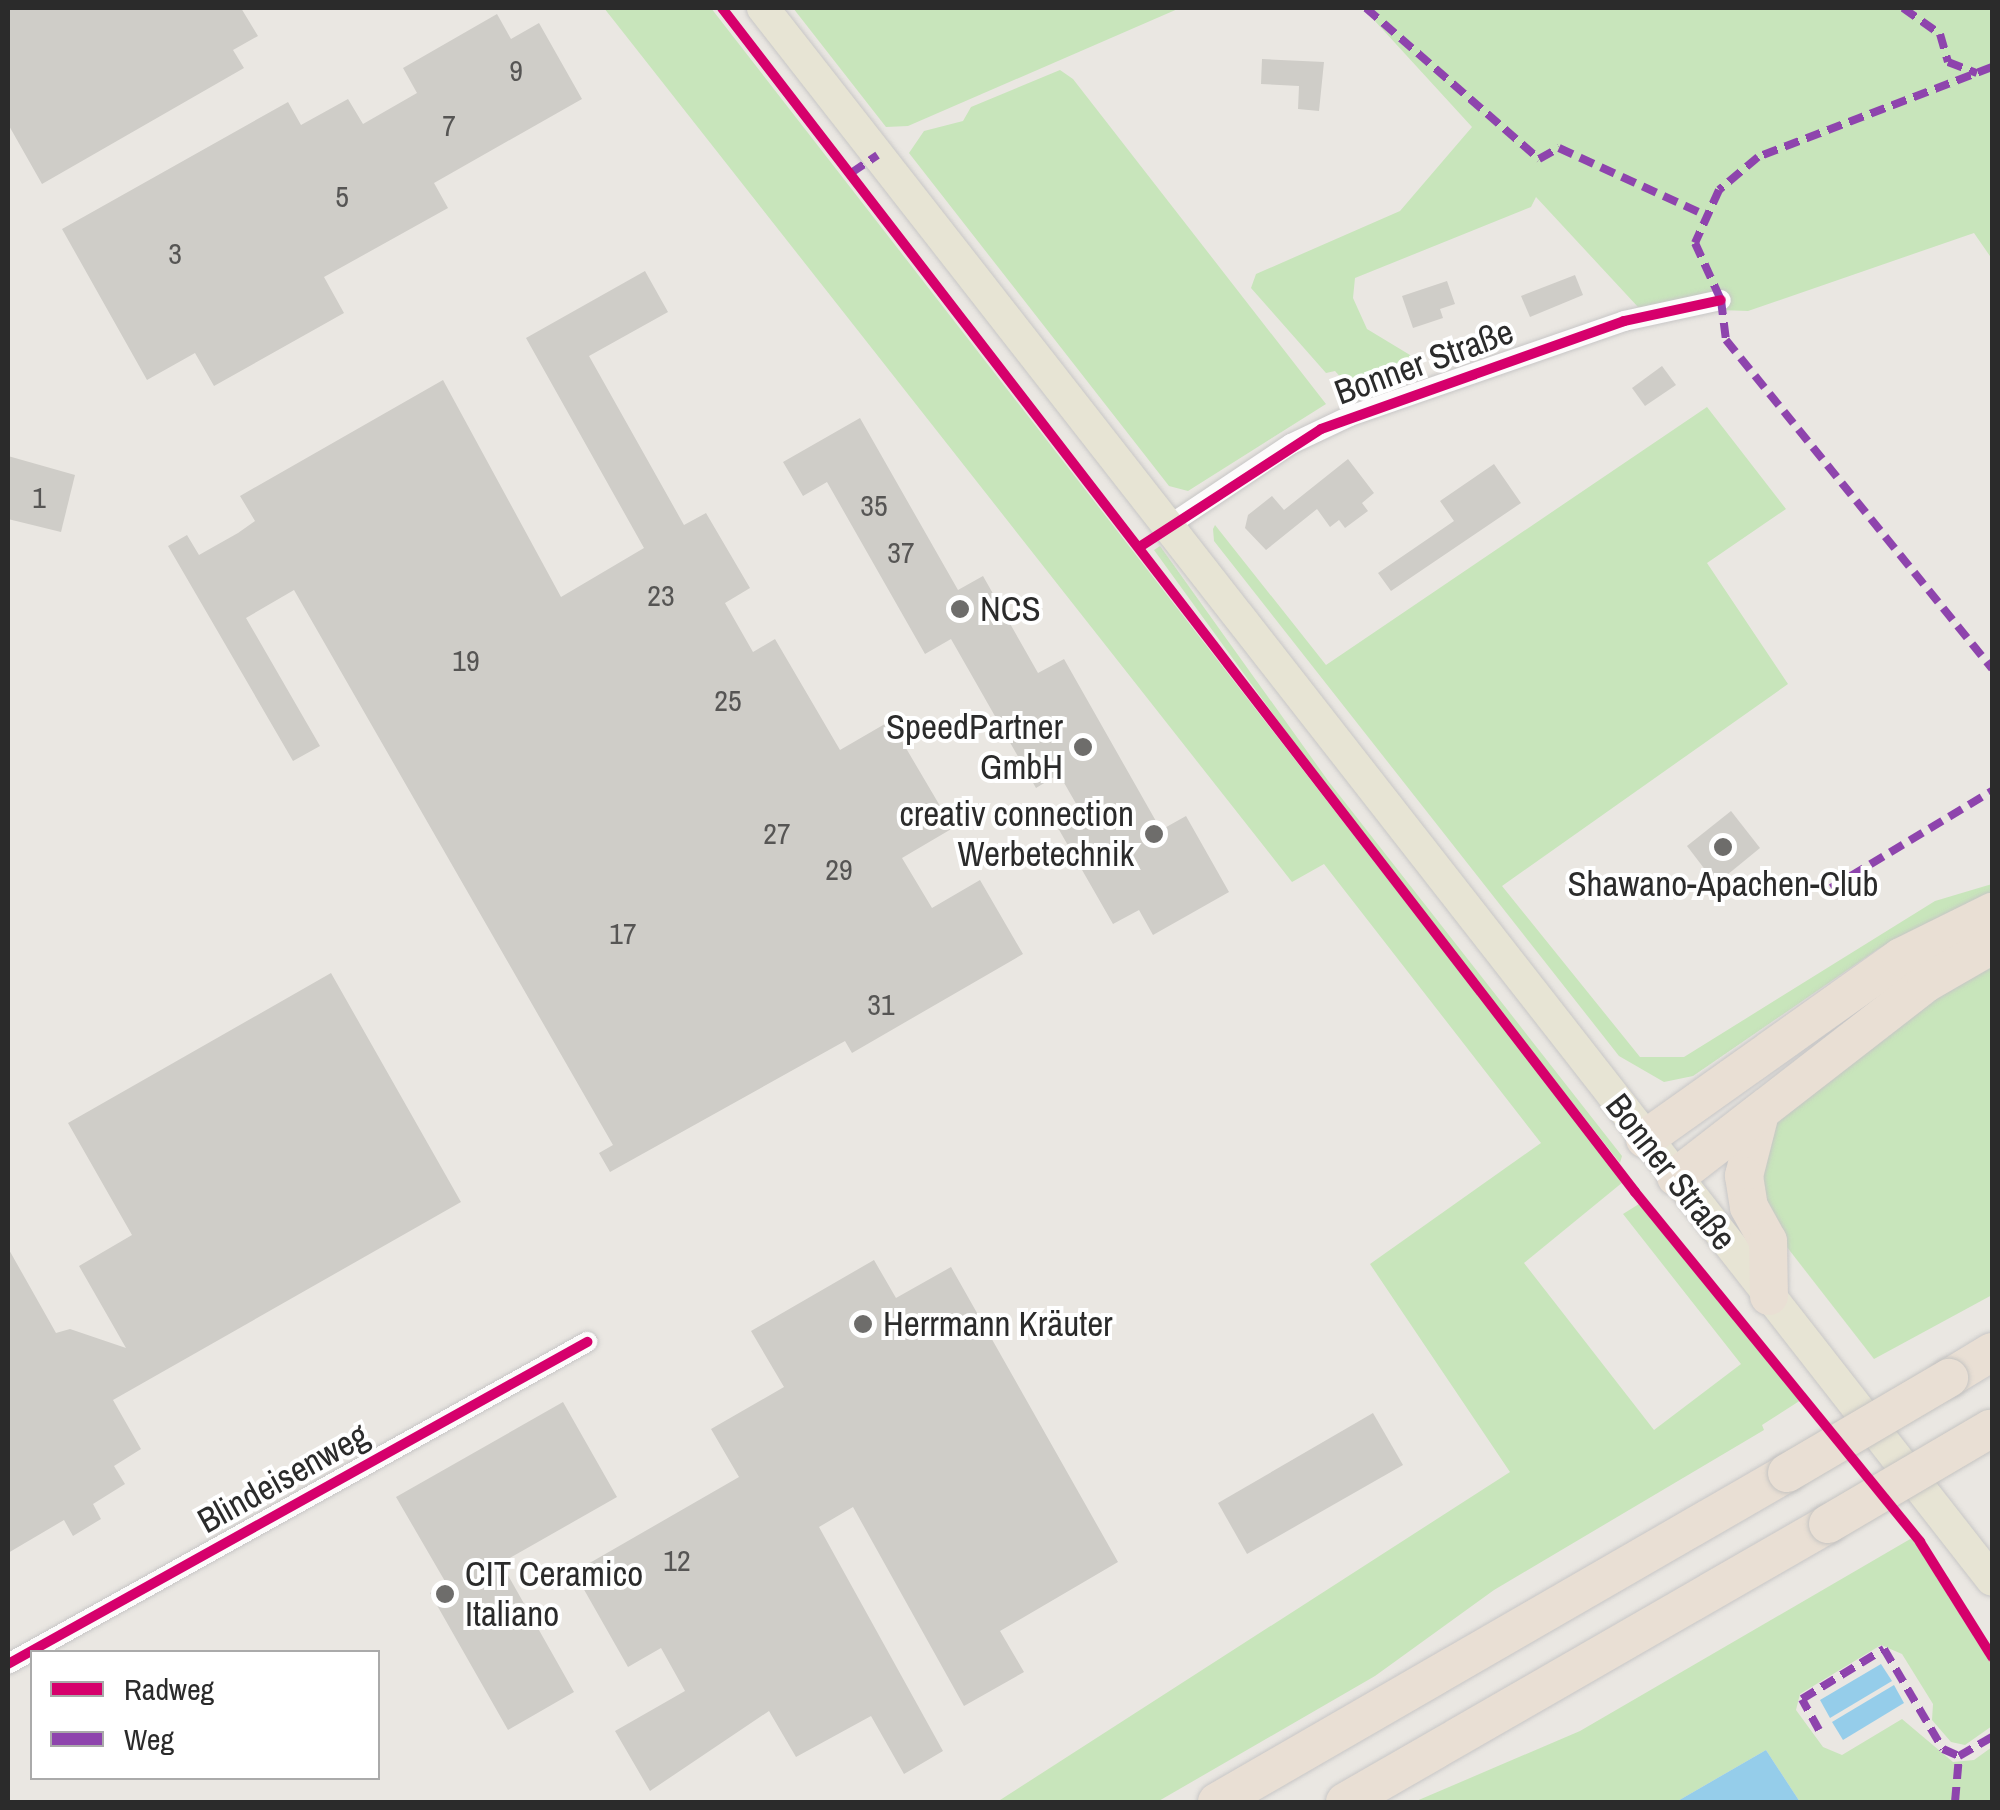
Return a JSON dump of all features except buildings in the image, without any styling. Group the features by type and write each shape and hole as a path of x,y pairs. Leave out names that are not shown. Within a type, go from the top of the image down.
{"highway":[{"path":"1645,1139 1901,956 1992,912"},
{"path":"1676,1177 1926,983 1992,945"},
{"path":"1760,1113 1744,1176 1749,1207 1768,1242 1769,1296"},
{"path":"1217,1802 1992,1352"},
{"path":"1345,1802 1992,1429"}],"main road":[{"name":"Bonner Straße","path":"762,8 1992,1580"}],"street":[{"name":"Bonner Straße","path":"1168,526 1290,444 1350,416 1624,321 1721,300"},
{"name":"Blindeisenweg","path":"33,1650 587,1342"},
{"name":"Blindeisenweg","path":"8,1664 30,1652"}],"green space":[{"path":"604,8 711,8 1623,1182 1524,1263 1654,1430 1741,1364 1623,1214 1639,1204 1801,1400 1762,1425 1764,1430 1494,1590 1375,1676 1157,1802 997,1802 1510,1472 1370,1264 1541,1143 1324,864 1292,882"},
{"path":"793,8 1180,8 908,126 886,127"},
{"path":"1363,8 1992,8 1992,259 1974,233 1748,311 1638,307 1536,197 1531,207 1355,278 1353,298 1367,329 1410,355 1425,376 1361,400 1335,371 1326,373 1251,288 1256,274 1400,211 1472,127"},
{"path":"1060,70 1073,79 1326,404 1188,491 1169,486 909,153 924,131 963,121 971,107"},
{"path":"1707,407 1786,509 1707,563 1788,684 1502,886 1640,1057 1684,1057 1935,901 1992,884 1992,900 1878,949 1693,1076 1664,1082 1619,1056 1214,541 1213,529 1215,525 1326,665"},
{"path":"1160,546 1329,782 1622,1156 1620,1163 1350,820 1154,550"},
{"path":"1992,964 1992,1295 1874,1359 1769,1224 1756,1184 1771,1126 1938,993"},
{"path":"1912,1538 1992,1666 1992,1726 1965,1745 1951,1742 1932,1720 1933,1704 1902,1654 1881,1645 1800,1694 1796,1710 1823,1747 1842,1755 1902,1719 1953,1762 1974,1760 1992,1747 1992,1802 1800,1802 1766,1750 1676,1802 1414,1802 1580,1731"}],"water":[{"path":"1881,1664 1892,1681 1830,1718 1820,1700"},
{"path":"1894,1685 1904,1703 1843,1740 1832,1722"},
{"path":"1766,1750 1800,1802 1676,1802"}],"marked path":[{"path":"1366,8 1539,159 1559,148 1703,214"},
{"path":"1903,8 1940,34 1948,62 1977,73"},
{"path":"1992,67 1758,157 1719,190 1695,243 1721,300 1726,340 1992,669"},
{"path":"851,173 878,155"},
{"path":"1831,888 1992,791"},
{"path":"1819,1730 1802,1699 1884,1649 1943,1749 1959,1756 1992,1737"},
{"path":"1955,1802 1959,1756"}],"cycle path":[{"path":"722,8 1635,1192 1920,1542 1992,1657"},
{"path":"1141,546 1321,429 1624,321 1721,300"},
{"path":"33,1650 587,1342"},
{"path":"8,1664 30,1652"}],"place":[{"name":"NCS","path":"960,609"},
{"name":"SpeedPartner GmbH","path":"1083,747"},
{"name":"creativ connection Werbetechnik","path":"1154,834"},
{"name":"Shawano-Apachen-Club","path":"1723,847"},
{"name":"Herrmann Kräuter","path":"863,1324"},
{"name":"CIT Ceramico Italiano","path":"445,1594"}]}
